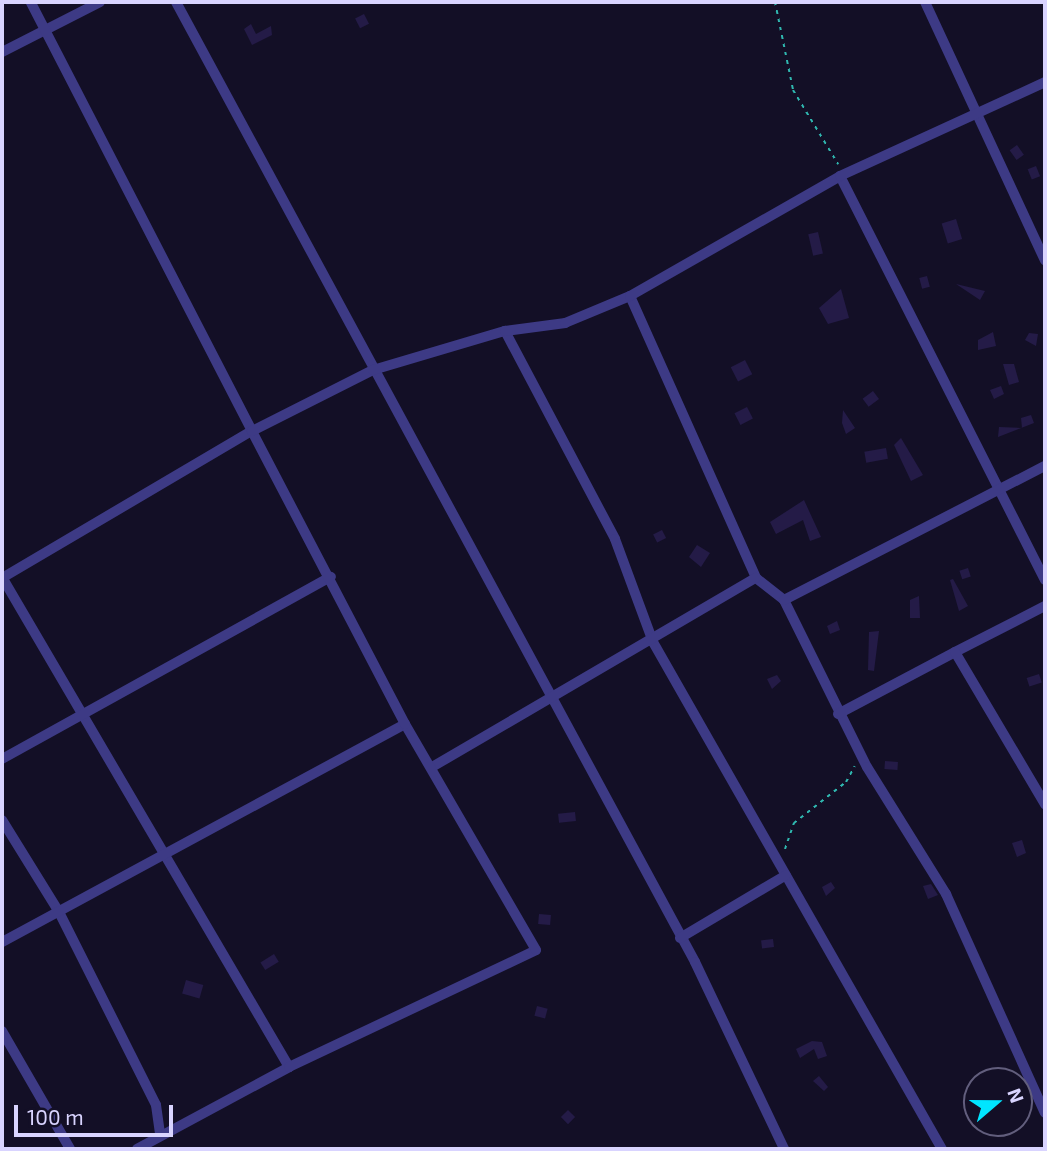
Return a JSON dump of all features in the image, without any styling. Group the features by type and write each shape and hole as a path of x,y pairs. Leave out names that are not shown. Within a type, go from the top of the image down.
{"street":[{"path":"31,2 405,723 536,950 289,1067 137,1149"},
{"path":"2,52 100,2"},
{"path":"176,2 680,938 784,1149"},
{"path":"925,2 972,112 1045,261"},
{"path":"289,1067 2,578 252,431 373,370 505,331 565,323 630,296 840,176 972,112 1045,82"},
{"path":"840,176 1045,580"},
{"path":"630,296 756,578 784,600 861,756 946,894 1045,1113"},
{"path":"505,331 615,540 653,642 942,1149"},
{"path":"784,600 1045,466"},
{"path":"2,758 331,578"},
{"path":"432,767 548,697 653,642 756,578"},
{"path":"838,714 1045,606"},
{"path":"955,652 1045,804"},
{"path":"2,942 405,723"},
{"path":"2,820 59,912 156,1105 160,1135"},
{"path":"680,938 786,875"},
{"path":"2,1031 70,1149"}],"path":[{"path":"775,2 793,90 840,176"},
{"path":"785,855 794,823 846,782 861,756"}],"building":[{"path":"364,14 369,24 360,28 355,19"},
{"path":"251,24 256,34 271,26 272,35 252,45 244,29"},
{"path":"1017,145 1024,155 1017,160 1010,150"},
{"path":"1036,166 1040,176 1032,180 1028,169"},
{"path":"956,219 962,239 948,243 942,223"},
{"path":"818,232 823,253 813,256 808,234"},
{"path":"927,276 930,287 922,289 919,278"},
{"path":"956,284 985,291 980,300"},
{"path":"841,289 849,318 828,324 819,308"},
{"path":"993,332 996,346 978,350 978,340"},
{"path":"1029,333 1038,334 1036,346 1025,340"},
{"path":"745,360 752,374 738,382 731,367"},
{"path":"1003,364 1014,364 1019,382 1009,385"},
{"path":"1001,386 1004,394 994,399 990,390"},
{"path":"873,391 879,399 869,407 863,399"},
{"path":"747,407 753,419 740,425 735,413"},
{"path":"843,410 855,428 846,434 842,423"},
{"path":"1031,415 1034,423 1022,428 1021,418"},
{"path":"999,427 1021,428 998,437"},
{"path":"901,438 923,475 911,481 894,445"},
{"path":"886,448 888,459 866,463 864,452"},
{"path":"804,500 821,537 810,541 803,520 776,534 770,522"},
{"path":"662,530 666,538 657,543 653,535"},
{"path":"697,545 710,553 701,567 689,557"},
{"path":"968,568 971,577 962,579 959,571"},
{"path":"953,579 968,606 959,611 950,580"},
{"path":"919,596 920,618 910,618 910,600"},
{"path":"837,621 840,630 830,634 827,626"},
{"path":"879,631 874,671 868,670 869,632"},
{"path":"1039,674 1042,683 1029,687 1027,678"},
{"path":"777,675 781,681 772,689 767,679"},
{"path":"885,761 898,762 897,770 884,769"},
{"path":"575,812 576,821 559,823 558,814"},
{"path":"1022,840 1026,853 1017,857 1012,843"},
{"path":"831,882 835,888 826,896 822,887"},
{"path":"931,884 938,895 928,899 923,886"},
{"path":"539,914 551,915 550,925 538,924"},
{"path":"773,939 774,947 762,948 761,940"},
{"path":"274,954 279,962 265,970 260,962"},
{"path":"186,980 203,985 199,998 182,993"},
{"path":"537,1006 548,1009 545,1019 534,1016"},
{"path":"812,1041 822,1042 827,1056 818,1059 814,1049 800,1058 796,1049"},
{"path":"819,1076 828,1087 824,1091 813,1081"},
{"path":"568,1110 575,1117 568,1124 561,1117"}]}
